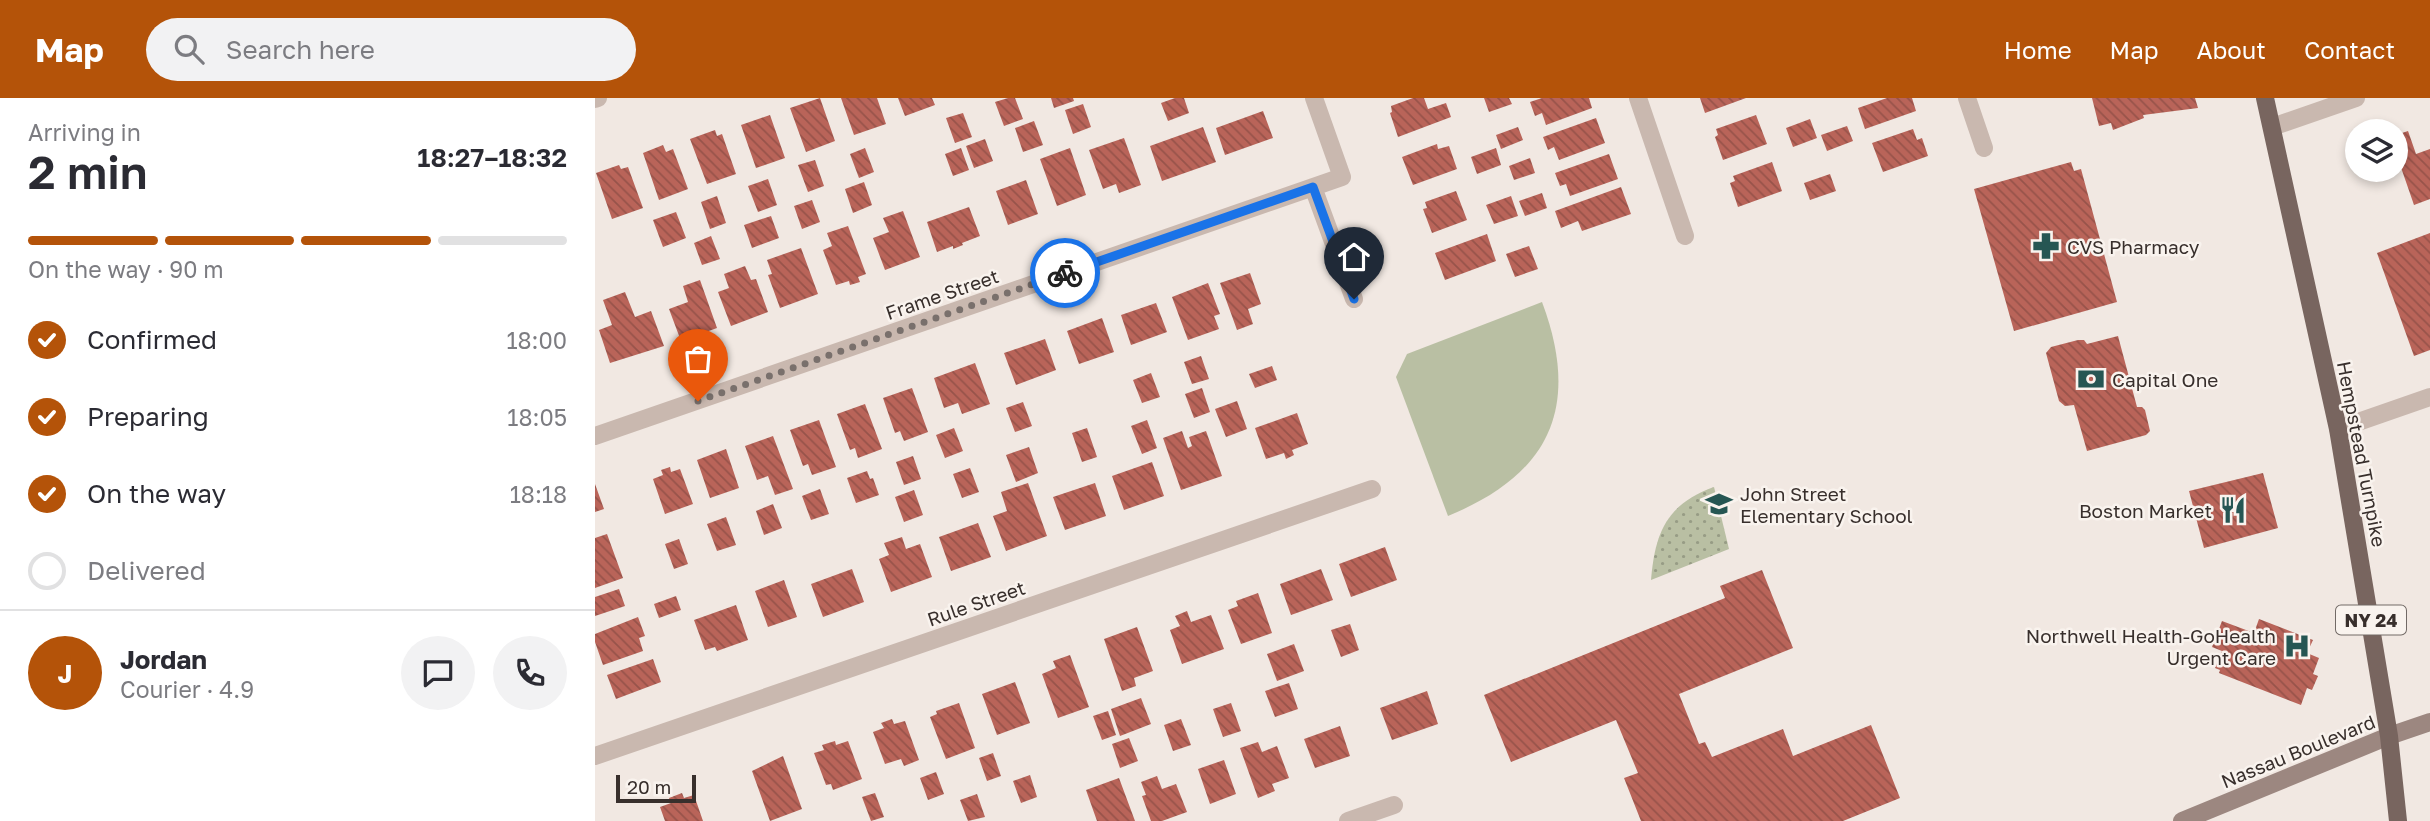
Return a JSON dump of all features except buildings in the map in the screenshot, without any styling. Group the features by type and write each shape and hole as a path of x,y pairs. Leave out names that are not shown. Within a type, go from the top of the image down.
{"main road":[{"name":"Hempstead Turnpike","path":"2265,98 2338,429 2389,736 2398,821"},
{"name":"Nassau Boulevard","path":"2182,821 2389,736 2430,722"}],"street":[{"name":"Frame Street","path":"595,436 1342,177 1314,98"},
{"path":"1638,98 1685,236"},
{"path":"1967,98 1984,148"},
{"path":"2272,127 2356,98"},
{"path":"1313,187 1354,299"},
{"path":"2338,429 2430,397"},
{"name":"Rule Street","path":"595,756 1371,489"},
{"path":"1348,821 1394,805"}],"green space":[{"path":"1542,302 1553,339 1558,373 1557,404 1548,432 1533,457 1512,479 1483,499 1448,516 1396,377 1407,354"},
{"path":"1714,487 1729,549 1651,580 1656,548 1666,522 1685,502"}],"way so far":[{"path":"698,401 1065,273"}],"place":[{"name":"CVS Pharmacy","path":"2046,246"},
{"name":"Capital One","path":"2091,379"},
{"name":"John Street Elementary School","path":"1719,504"},
{"name":"Boston Market","path":"2233,510"},
{"name":"Northwell Health-GoHealth Urgent Care","path":"2297,646"}],"route":[{"path":"1065,273 1313,187 1354,299"}]}
